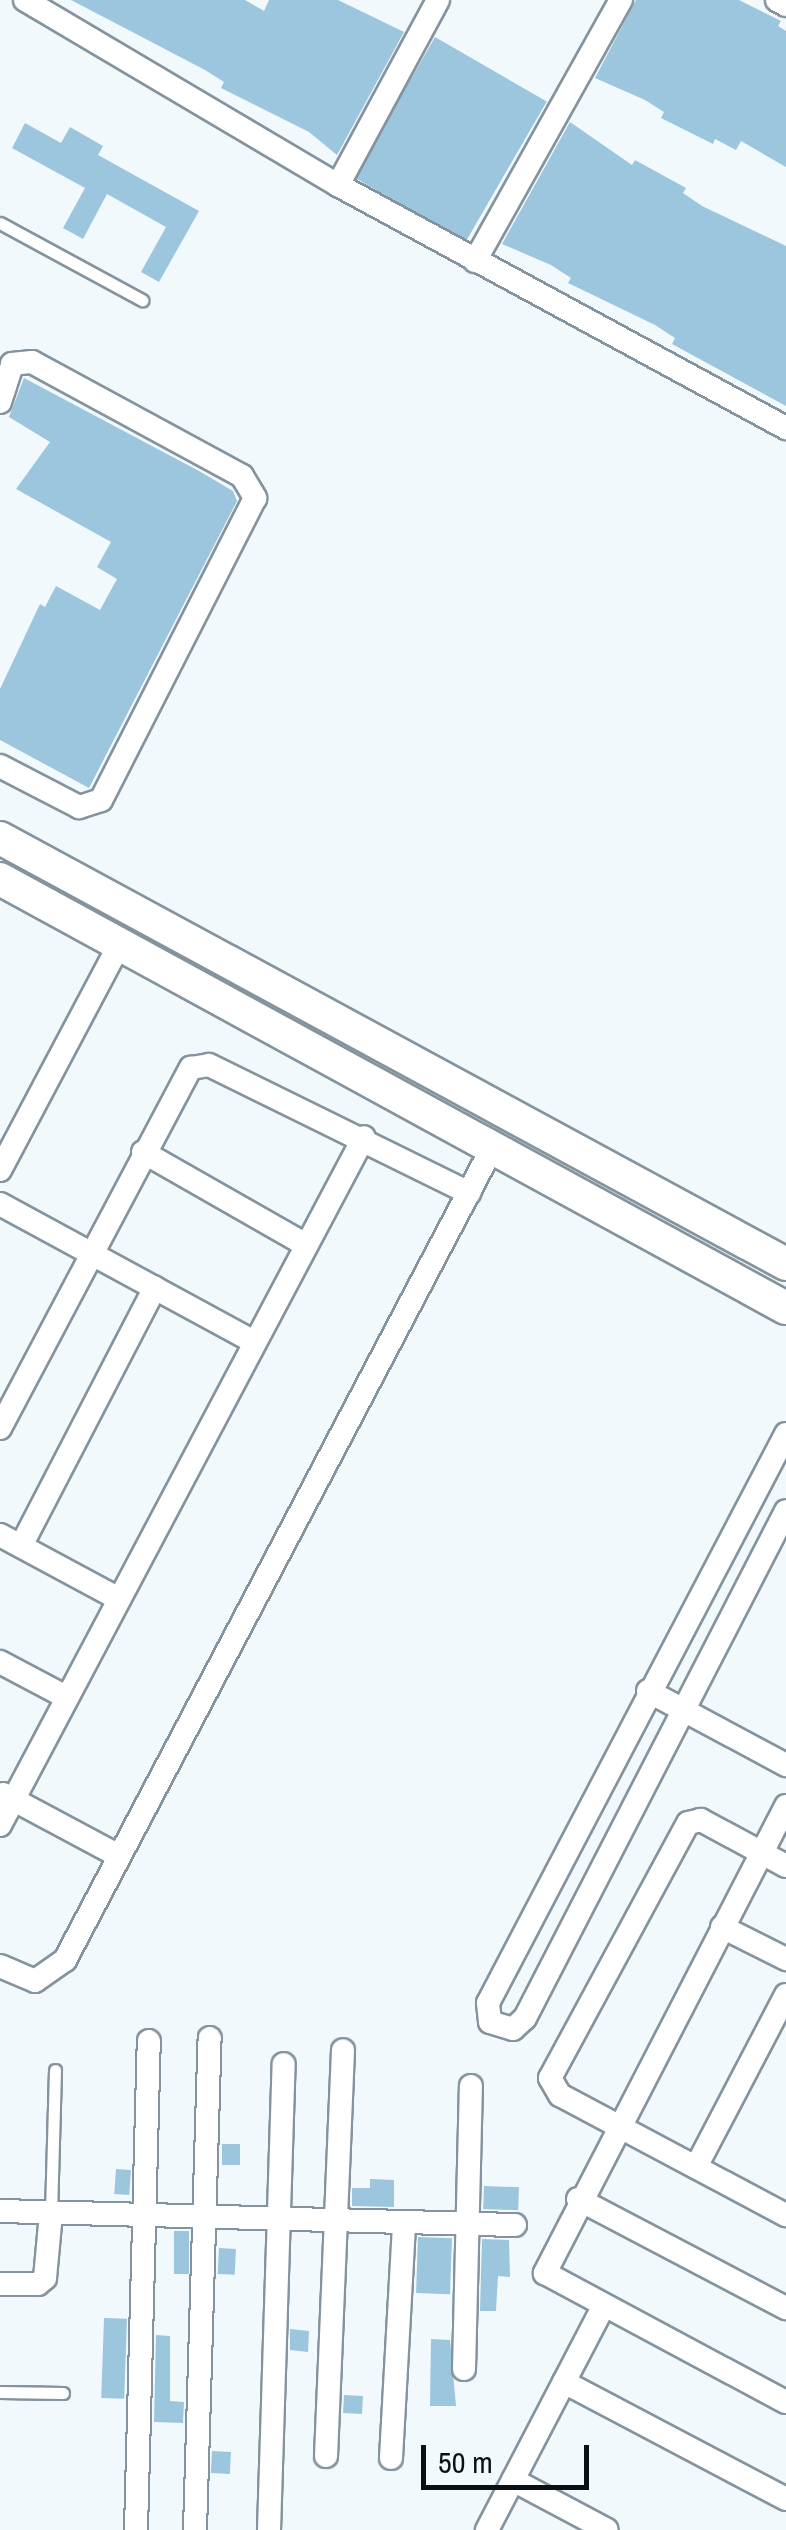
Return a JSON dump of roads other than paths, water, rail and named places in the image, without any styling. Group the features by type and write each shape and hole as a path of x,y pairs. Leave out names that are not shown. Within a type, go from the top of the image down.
{"street":[{"path":"24,0 338,185 786,428"},
{"path":"338,185 438,0"},
{"path":"475,261 621,0"},
{"path":"777,0 786,5"},
{"path":"0,402 12,364 32,362 242,476 255,498 101,800 79,807 0,766"},
{"path":"0,838 786,1264"},
{"path":"0,878 786,1308"},
{"path":"0,1170 120,943"},
{"path":"0,1428 183,1078 199,1064 364,1137 468,1193"},
{"path":"0,1825 6,1796 66,1697 364,1137"},
{"path":"0,1966 34,1981 56,1971 492,1148"},
{"path":"143,1152 306,1244"},
{"path":"0,1204 254,1342"},
{"path":"117,1598 10,1540 154,1288"},
{"path":"786,1434 648,1691 488,2003 490,2022 513,2029 525,2018 786,1510"},
{"path":"0,1662 66,1697"},
{"path":"648,1691 786,1764"},
{"path":"6,1796 119,1856"},
{"path":"786,1806 578,2200 545,2273 786,2402"},
{"path":"786,1866 701,1820 688,1823 552,2068 551,2087 786,2214"},
{"path":"722,1927 786,1959"},
{"path":"696,2167 786,1994"},
{"path":"195,2530 210,2038"},
{"path":"136,2530 149,2041"},
{"path":"326,2456 343,2050"},
{"path":"268,2530 284,2064"},
{"path":"464,2370 470,2086"},
{"path":"578,2200 786,2308"},
{"path":"0,2211 515,2225"},
{"path":"0,2284 45,2278 51,2213"},
{"path":"391,2458 404,2222"},
{"path":"487,2530 603,2307"},
{"path":"564,2382 786,2500"},
{"path":"513,2480 606,2530"}],"lane":[{"path":"0,223 142,300"},
{"path":"51,2213 55,2070"},
{"path":"0,2392 64,2393"}]}
